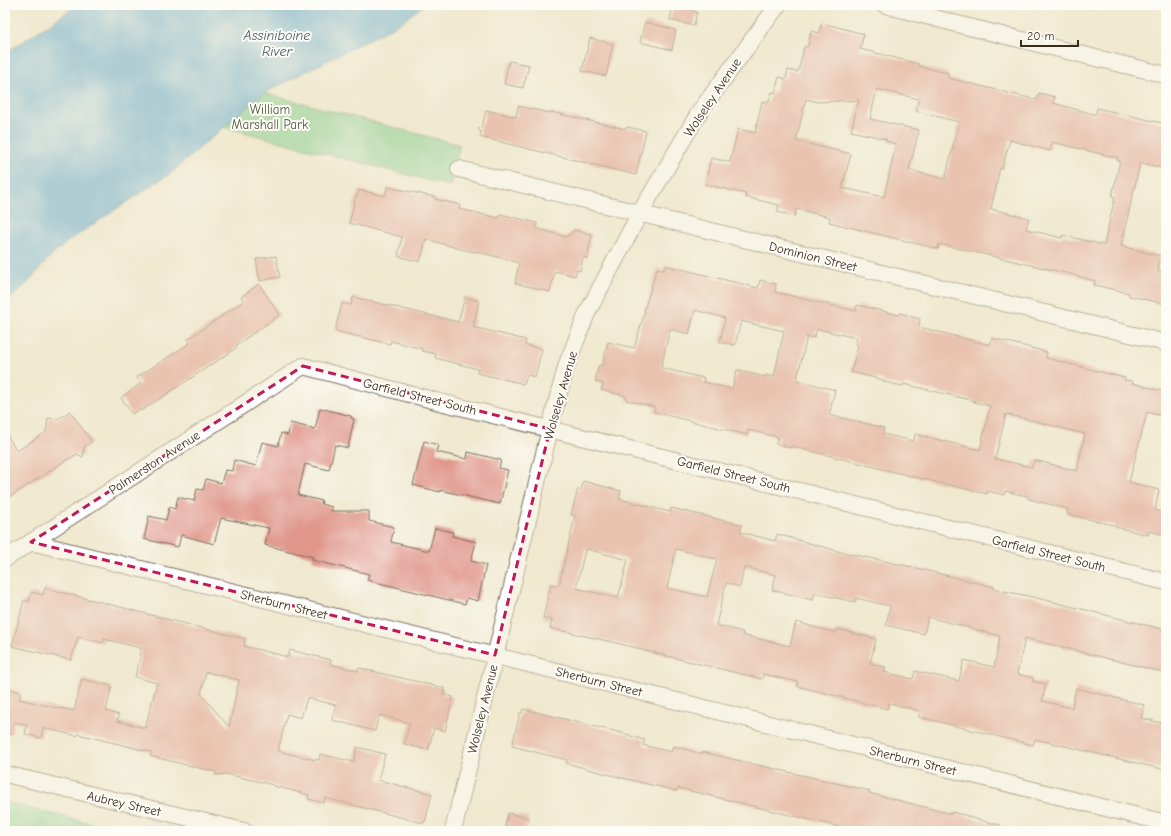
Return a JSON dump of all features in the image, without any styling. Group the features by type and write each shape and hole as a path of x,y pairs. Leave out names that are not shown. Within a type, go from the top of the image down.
{"street":[{"name":"Wolseley Avenue","path":"453,831 550,429 567,364 587,313 640,213 700,111 778,5"},
{"path":"885,5 1166,75"},
{"name":"Dominion Street","path":"459,169 1166,343"},
{"name":"Garfield Street South","path":"303,366 440,402 1166,582"},
{"name":"Palmerston Avenue","path":"5,559 303,366"},
{"name":"Sherburn Street","path":"31,542 495,655 1166,823"},
{"name":"Aubrey Street","path":"5,774 244,831"}],"highlighted area":[{"path":"303,366 550,429 495,655 31,542"}],"green space":[{"name":"William Marshall Park","path":"264,93 460,145 450,186 224,127"},
{"path":"5,802 121,831 5,831"},
{"path":"168,827 191,831 156,831"}],"water":[{"name":"Assiniboine River","path":"78,5 424,5 399,24 264,93 234,117 172,172 67,242 46,261 27,284 5,303 5,53"}],"building":[{"path":"673,5 693,5 692,11 697,12 694,26 670,20"},
{"path":"645,22 676,30 672,50 640,42"},
{"path":"822,23 864,34 860,49 948,73 948,78 1037,100 1039,93 1055,97 1053,103 1093,114 1096,114 1097,108 1166,124 1166,160 1164,168 1140,163 1121,246 1160,256 1157,266 1159,266 1158,271 1166,273 1166,304 1129,296 1129,293 1094,285 1095,281 1066,273 939,244 938,249 829,222 830,217 796,209 795,216 777,212 779,205 745,197 746,194 705,184 711,158 730,162 738,129 755,133 762,101 768,103 772,92 775,93 779,77 786,79 788,70 798,72 804,47 808,46 811,31 819,33","holes":["877,89 919,99 916,111 959,122 945,179 909,170 919,130 870,119","806,99 818,102 859,100 851,131 886,139 886,141 896,144 884,197 842,188 851,154 796,141","1010,140 1050,151 1052,142 1118,158 1117,160 1120,161 1112,196 1115,197 1104,245 1062,235 1062,238 1026,229 1029,218 991,209 1000,168 1002,169"]},
{"path":"590,38 613,44 606,76 582,71"},
{"path":"509,61 529,65 523,88 504,84"},
{"path":"518,106 626,129 627,127 646,131 636,175 480,137 481,132 478,129 482,126 486,110 516,117"},
{"path":"388,187 435,197 435,199 460,205 459,209 499,218 500,214 537,223 536,228 566,237 574,230 592,234 587,258 583,257 580,271 577,270 575,276 555,271 550,292 515,283 519,263 426,239 420,262 398,256 402,237 349,223 359,190 385,196"},
{"path":"276,256 280,277 260,281 256,259"},
{"path":"665,265 758,288 760,280 776,284 775,292 856,311 857,305 899,315 900,313 920,319 919,327 990,345 992,338 1047,352 1046,358 1125,378 1124,380 1132,381 1132,383 1166,392 1166,417 1147,412 1129,482 1159,490 1155,510 1166,513 1166,535 1149,531 1148,535 1067,514 1068,509 1029,499 1027,496 1005,491 1004,495 988,491 987,494 791,446 791,448 776,444 778,437 748,430 747,435 654,412 655,407 626,400 626,396 601,390 603,384 595,381 599,365 602,366 608,342 634,348 657,268 664,270","holes":["695,310 725,318 720,342 735,345 741,321 784,331 774,377 766,375 765,377 737,370 732,389 703,382 704,378 661,368 670,329 689,334","817,329 857,338 856,344 858,345 851,372 884,380 884,382 903,386 904,384 990,406 980,450 915,434 914,441 883,434 884,428 829,415 835,390 797,380 807,336 814,338","1006,414 1085,434 1077,471 1034,460 1032,467 995,459"]},
{"path":"259,284 280,315 236,345 237,347 229,353 141,411 140,409 132,414 121,398 141,383 137,377 190,343 188,339 244,301 241,297"},
{"path":"353,297 458,322 465,297 479,301 473,327 526,340 525,345 542,349 535,377 527,375 524,384 477,373 478,369 435,358 436,354 422,351 423,349 391,341 390,344 335,331 342,303 351,305"},
{"path":"320,408 351,416 351,418 354,419 348,448 335,445 329,470 305,464 298,495 322,501 321,504 332,507 331,511 369,511 369,521 394,527 391,542 429,551 435,528 453,532 452,536 476,542 471,561 486,565 478,601 467,598 465,604 367,580 369,574 312,560 313,557 265,545 269,528 221,518 214,544 181,535 178,547 144,539 149,516 166,520 169,507 175,509 178,497 194,501 197,489 203,490 206,479 221,483 225,470 232,471 234,460 256,466 262,442 278,446 281,433 288,435 290,423 315,429"},
{"path":"70,411 92,442 84,447 83,457 77,454 5,500 5,432 17,451 46,432 48,418 58,419"},
{"path":"424,441 438,445 436,452 467,459 468,452 501,460 499,468 508,470 500,504 413,485"},
{"path":"583,481 621,491 619,499 670,512 671,508 742,525 740,532 775,541 777,534 841,552 912,567 994,587 994,589 1033,597 1166,630 1166,673 1025,638 1017,674 1033,678 1032,681 1046,684 1042,701 1072,708 1076,688 1144,705 1141,718 1166,724 1166,770 1035,739 1033,745 919,717 920,711 889,703 887,709 797,686 798,682 763,674 762,679 550,628 552,620 543,618 551,584 559,585 575,516 571,515 578,489 581,490","holes":["587,549 628,560 618,598 576,588 585,550 586,551","676,549 717,559 707,597 667,588","744,567 776,575 772,590 813,600 815,593 855,602 856,598 890,606 886,625 924,634 928,617 1000,636 994,667 964,660 959,681 915,671 913,679 884,672 886,667 870,663 876,639 837,629 836,633 796,622 790,646 742,635 743,632 716,625 726,583 740,587"]},
{"path":"45,588 245,639 244,646 288,657 290,650 331,660 330,664 358,671 359,668 444,688 443,694 453,697 445,731 434,728 428,750 404,744 410,723 379,715 375,731 332,720 336,705 307,698 301,718 287,714 278,751 315,760 319,760 320,754 354,762 357,747 385,754 378,780 432,794 425,822 424,821 423,823 325,798 324,803 308,799 309,795 274,785 226,774 215,775 216,772 150,756 151,752 78,734 77,736 43,728 41,738 25,734 27,725 14,722 11,734 5,734 5,688 21,692 19,699 74,711 82,679 112,686 106,711 119,715 117,721 145,728 157,683 135,677 141,655 139,655 141,648 104,639 103,643 78,637 71,660 12,646 24,600 29,602 31,592 43,595","holes":["206,672 239,680 229,727 201,694"]},
{"path":"523,709 630,735 645,740 643,745 671,752 673,746 702,754 702,752 870,791 869,793 952,814 952,812 968,816 1000,825 999,831 857,831 678,788 677,791 622,778 566,763 567,760 512,746 520,713 522,713"},
{"path":"508,813 529,818 525,831 504,831"}]}
